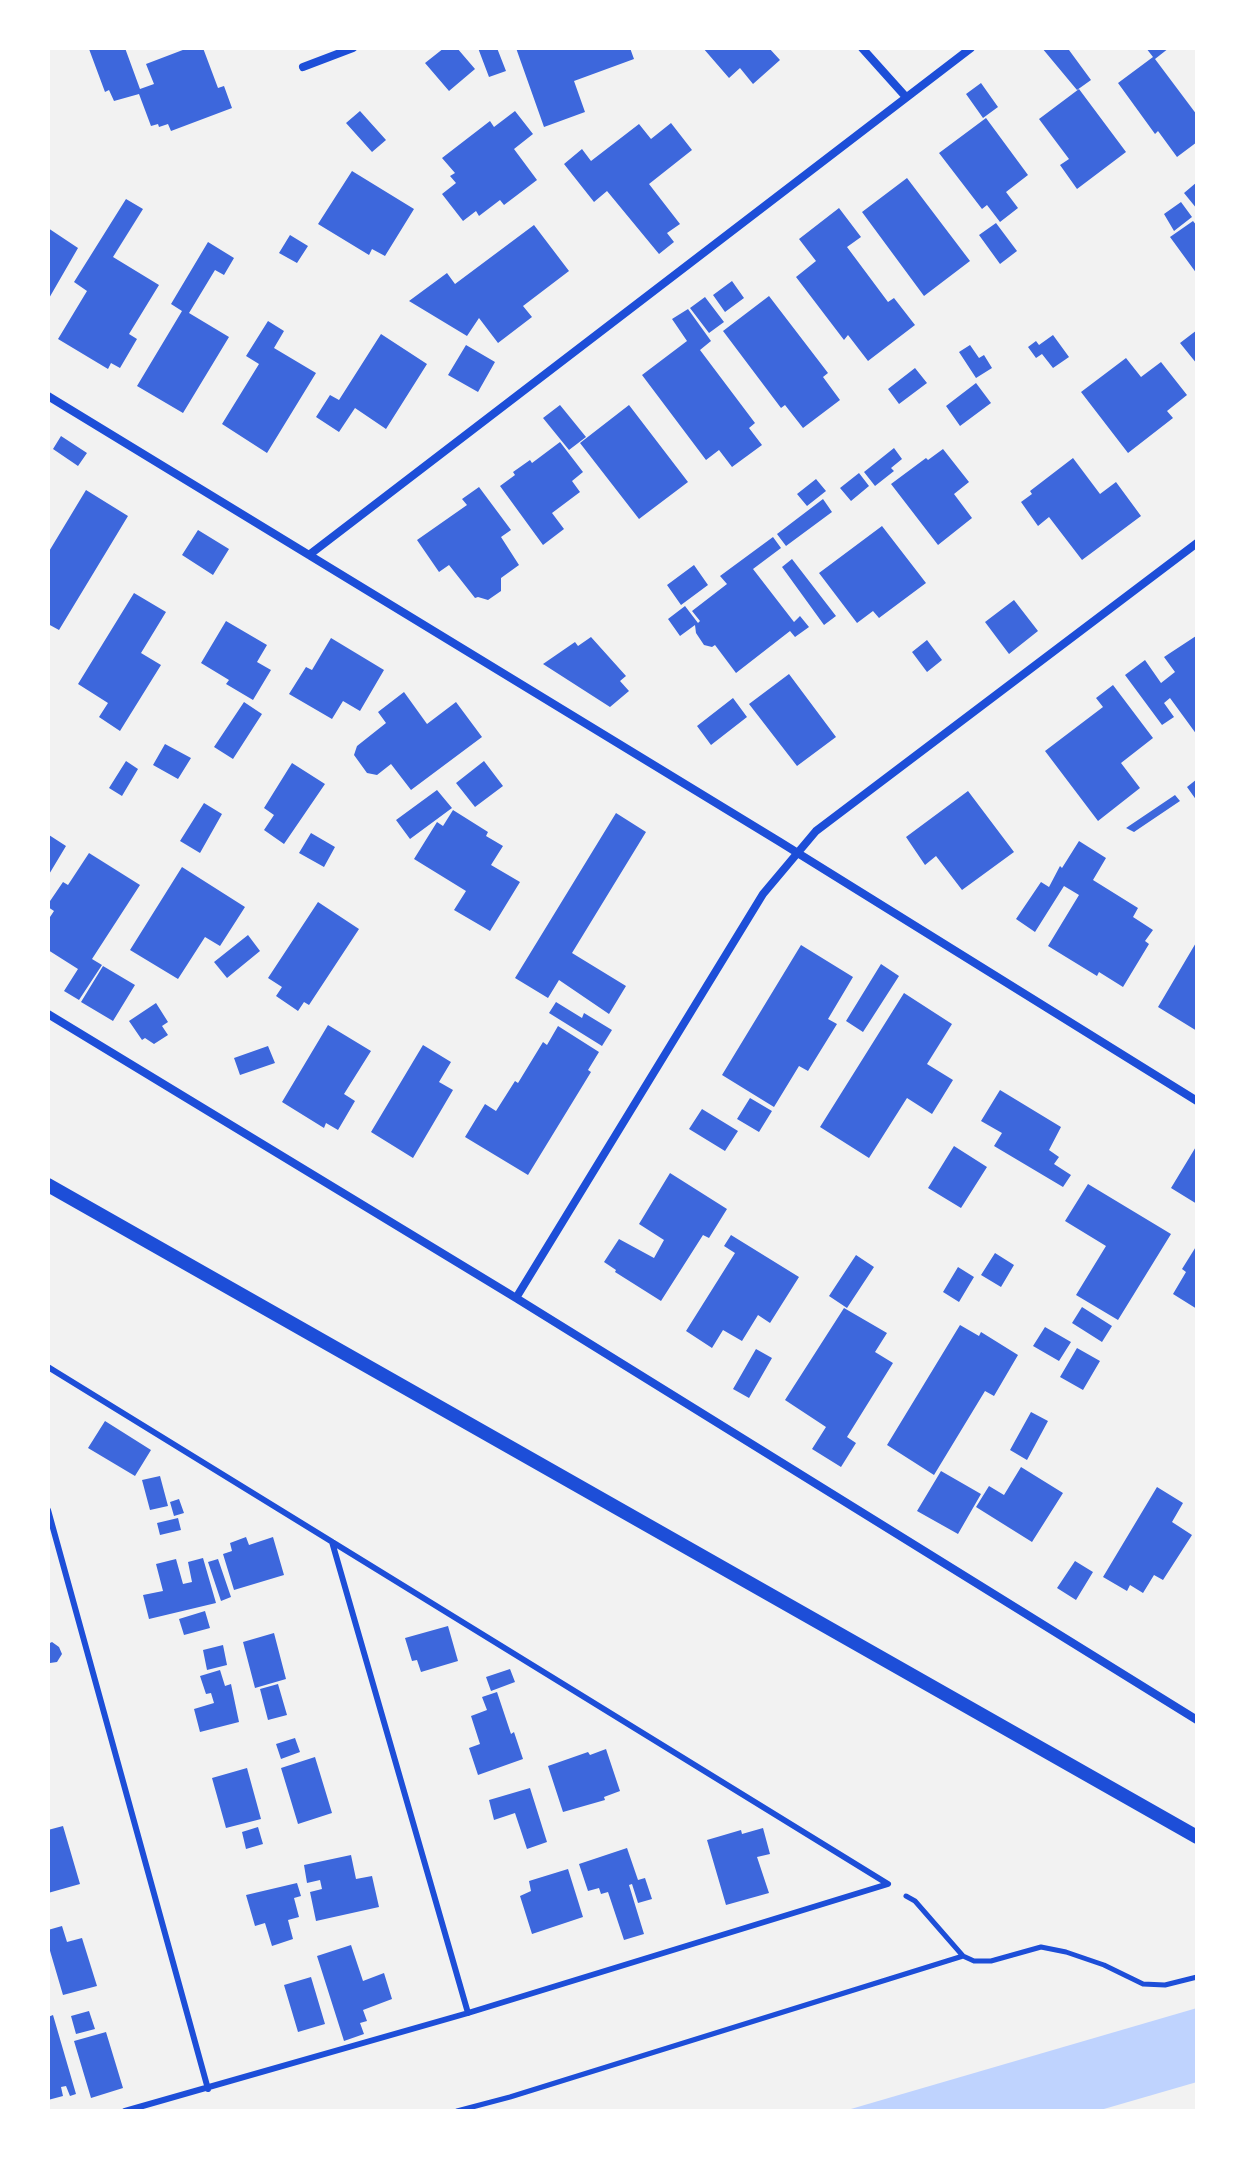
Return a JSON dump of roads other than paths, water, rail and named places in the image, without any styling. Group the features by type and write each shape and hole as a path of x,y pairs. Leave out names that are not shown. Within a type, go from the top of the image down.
{"street":[{"path":"303,67 353,48"},
{"path":"862,48 906,97"},
{"path":"309,555 971,48"},
{"path":"48,396 798,853 1197,1101"},
{"path":"516,1298 763,894 816,831 1197,543"},
{"path":"48,1014 516,1298 1197,1720"},
{"path":"48,1185 1197,1837"}],"lane":[{"path":"48,1367 888,1884 468,2013 125,2111"},
{"path":"48,1510 208,2089"},
{"path":"332,1542 468,2013"}],"water":[{"path":"1197,2008 1197,2082 1097,2111 844,2111"}]}
